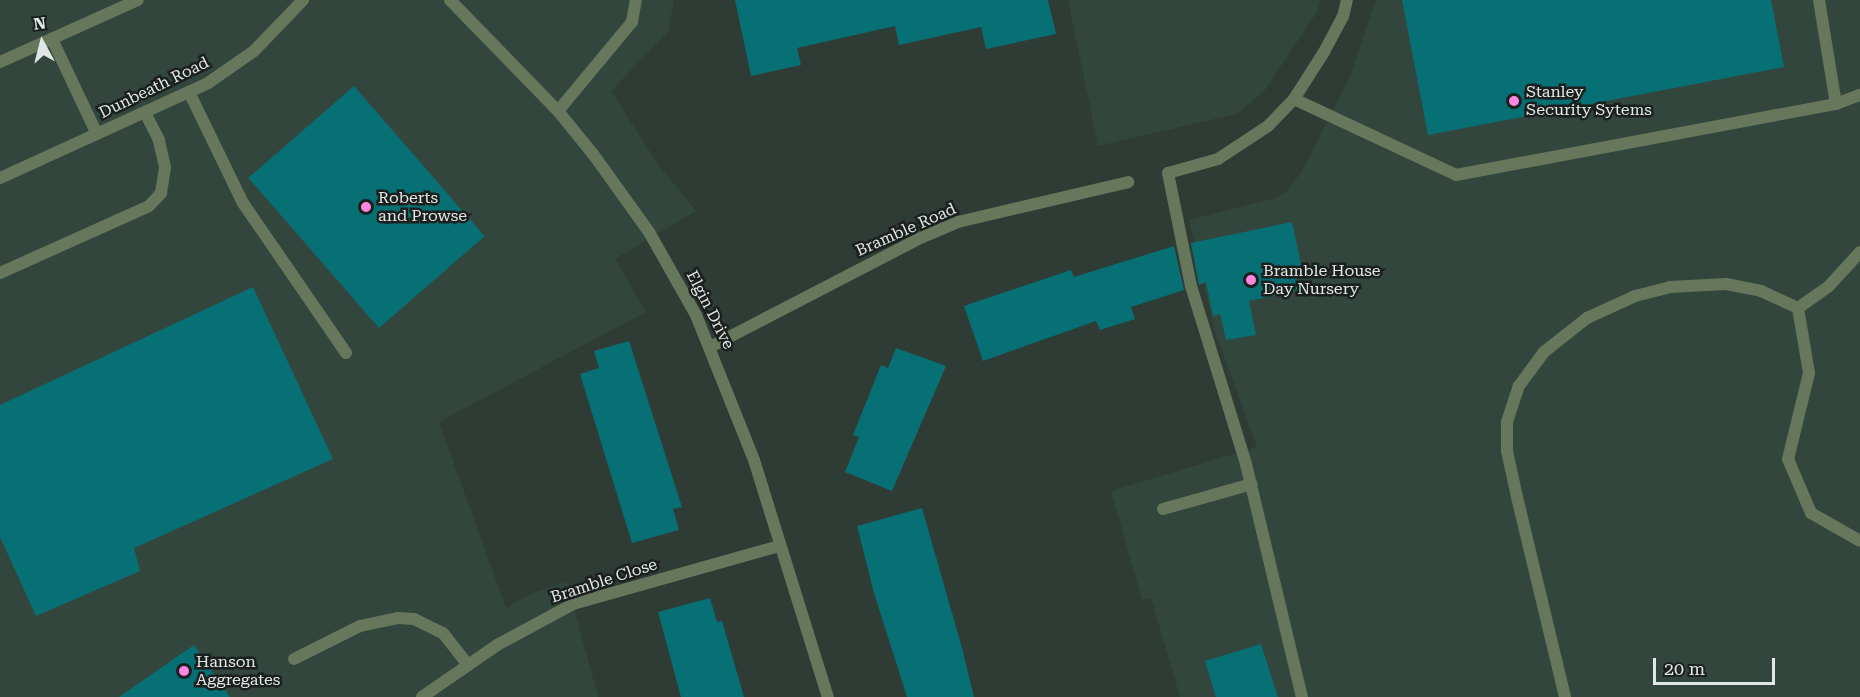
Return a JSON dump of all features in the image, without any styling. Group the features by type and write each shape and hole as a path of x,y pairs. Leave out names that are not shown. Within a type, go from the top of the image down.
{"street":[{"path":"0,62 138,0"},
{"name":"Dunbeath Road","path":"0,178 189,92 254,51 303,0"},
{"name":"Elgin Drive","path":"450,0 558,111 649,232 712,346 754,460 828,697"},
{"path":"558,111 632,22 636,0"},
{"path":"1302,697 1252,484 1198,316 1168,173 1218,159 1243,147 1294,99 1324,52 1342,17 1347,0"},
{"path":"1819,0 1836,104"},
{"path":"52,39 97,134"},
{"path":"189,92 243,203 346,353"},
{"path":"1294,99 1456,175 1836,104 1860,95"},
{"path":"0,273 149,206 161,193 165,167 159,140 145,112"},
{"name":"Bramble Road","path":"712,346 891,252 958,222 1128,182"},
{"path":"1798,308 1828,286 1860,252"},
{"path":"1565,697 1507,451 1508,422 1519,386 1544,352 1587,318 1635,296 1670,287 1726,284 1761,291 1798,308"},
{"path":"1798,308 1809,373 1788,459 1811,513 1860,541"},
{"path":"1163,509 1252,484"},
{"name":"Bramble Close","path":"422,697 533,623 573,604 780,546"},
{"path":"294,659 360,626 397,618 414,619 437,628 468,665"}],"shaded area":[{"path":"0,0 674,0 668,32 611,91 658,164 696,211 615,259 646,312 439,422 506,608 530,594 567,582 598,697 0,697"},
{"path":"1068,0 1320,0 1317,12 1265,90 1237,114 1098,146"},
{"path":"1376,0 1860,0 1860,697 1180,697 1151,598 1142,600 1111,491 1257,447 1215,332 1189,220 1275,198 1286,192 1302,171 1349,79"}],"building":[{"path":"735,0 1048,0 1056,34 986,49 981,27 899,45 895,26 797,48 801,65 751,76"},
{"name":"Stanley Security Sytems","path":"1402,0 1771,0 1784,67 1428,135"},
{"name":"Roberts and Prowse","path":"354,86 485,236 379,328 248,178"},
{"name":"Bramble House Day Nursery","path":"1292,222 1302,269 1295,270 1299,290 1249,301 1256,335 1226,340 1220,314 1213,316 1206,282 1199,285 1191,243"},
{"path":"1174,246 1184,290 1131,307 1135,319 1100,330 1096,321 983,361 964,306 1071,270 1074,277"},
{"path":"253,287 333,459 134,548 140,571 36,616 0,537 0,405"},
{"path":"629,341 682,507 673,509 679,530 632,543 580,374 599,368 594,351"},
{"path":"896,348 946,366 892,491 845,472 859,437 853,435 881,365 888,368"},
{"path":"922,508 974,697 907,697 874,593 857,526"},
{"path":"710,598 717,622 722,621 744,697 681,697 658,612"},
{"path":"1261,644 1278,697 1216,697 1205,661"},
{"name":"Hanson Aggregates","path":"194,645 230,697 119,697"}],"place":[{"name":"Stanley Security Sytems","path":"1514,101"},
{"name":"Roberts and Prowse","path":"366,207"},
{"name":"Bramble House Day Nursery","path":"1251,280"},
{"name":"Hanson Aggregates","path":"184,671"}]}
